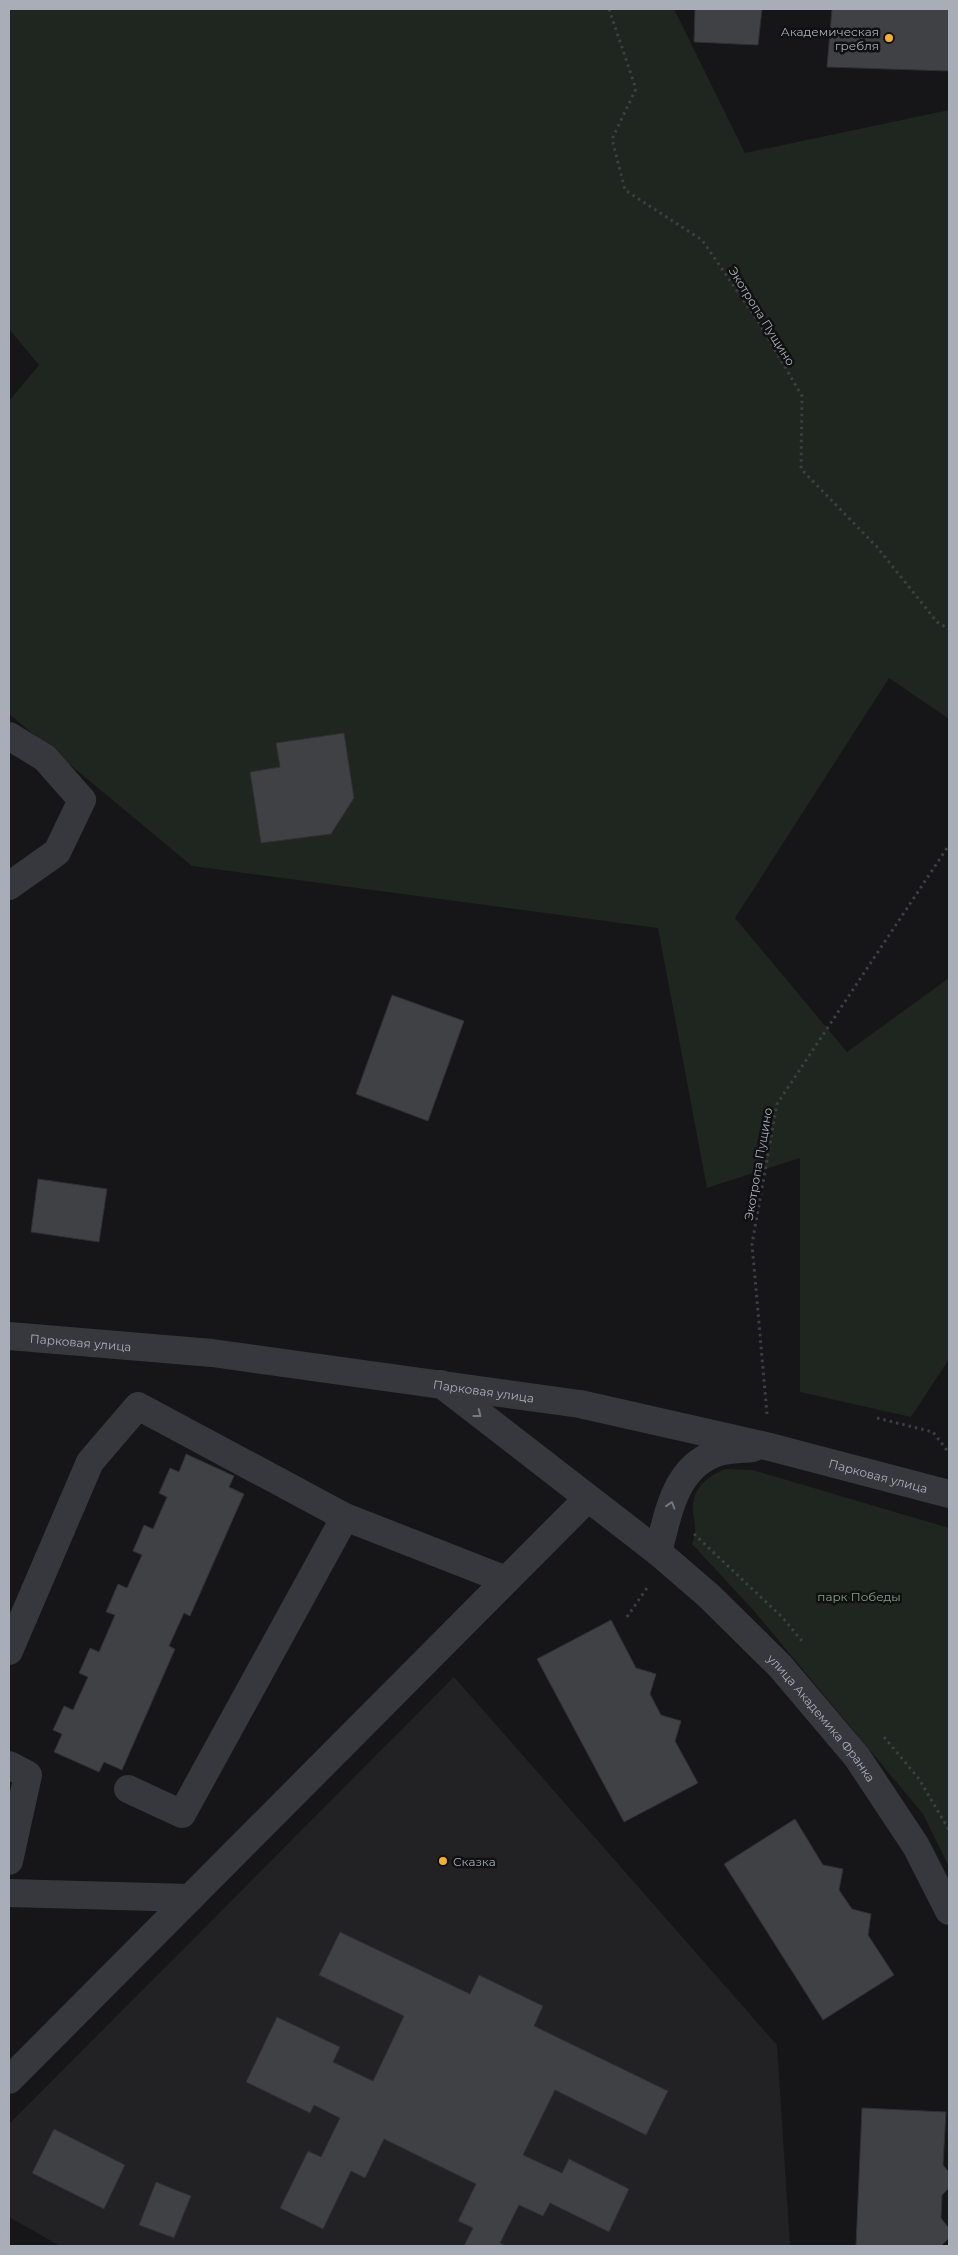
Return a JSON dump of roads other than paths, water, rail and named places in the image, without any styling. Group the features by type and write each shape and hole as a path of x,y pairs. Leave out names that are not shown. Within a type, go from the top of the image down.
{"street":[{"path":"9,736 45,758 82,800 57,852 9,886"},
{"name":"Парковая улица","path":"9,1336 212,1353 580,1404 770,1447 949,1494"},
{"name":"улица Академика Франка","path":"440,1384 658,1552 709,1596 780,1666 856,1757 916,1846 949,1912"},
{"path":"9,1651 90,1462 138,1406 345,1517 506,1580"},
{"path":"658,1552 672,1499 690,1468 722,1452 770,1447"},
{"path":"9,2080 587,1499"},
{"path":"128,1789 182,1814 345,1517"},
{"path":"9,1765 28,1775 9,1861"},
{"path":"9,1893 190,1898"}],"place":[{"name":"Академическая гребля","path":"889,38"},
{"name":"Сказка","path":"443,1861"}],"park label":[{"name":"парк Победы","path":"859,1596"}]}
